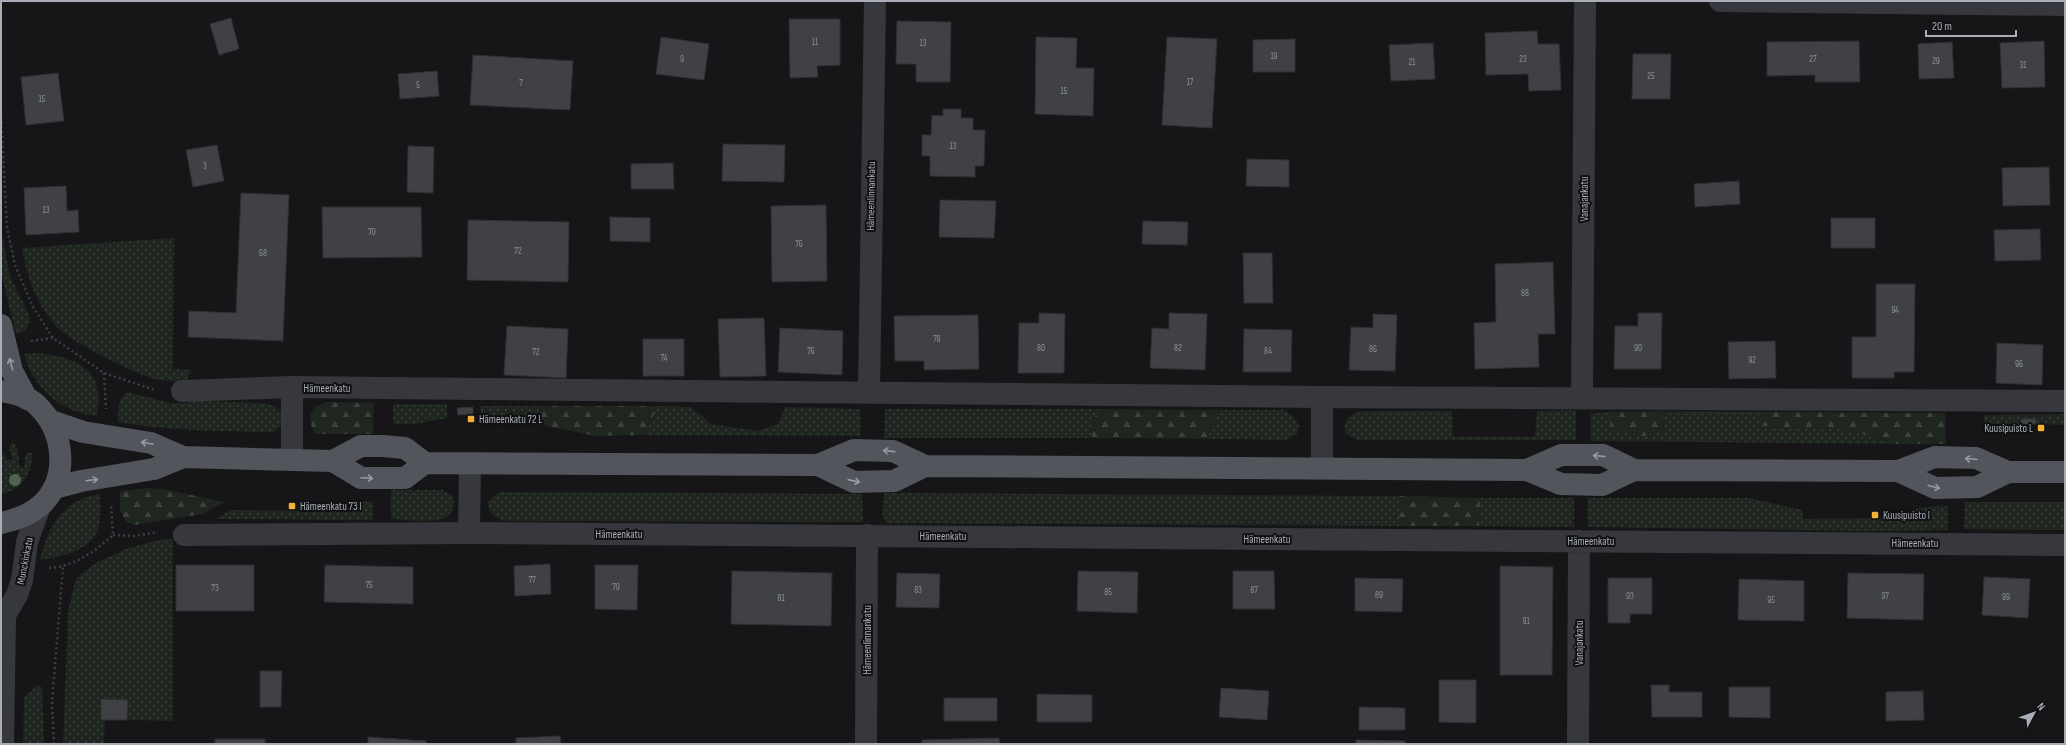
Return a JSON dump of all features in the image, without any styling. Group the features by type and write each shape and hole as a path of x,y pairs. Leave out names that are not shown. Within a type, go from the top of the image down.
{"main road":[{"path":"1,325 12,370 27,399"},
{"path":"1,391 16,393 36,404 51,421 60,443 61,466 54,488 40,506 21,518 1,523"},
{"path":"51,421 83,432 151,443 183,457 292,460 333,461 361,446 382,446 405,448 425,463 818,465 854,450 887,450 893,451 925,466 1527,470 1561,484 1596,485 1602,485 1634,470 1898,471 1935,457 1976,458 2008,472 2065,472"},
{"path":"1527,470 1561,455 1603,455 1634,470"},
{"path":"54,488 81,481 154,469 183,457"},
{"path":"333,461 361,478 405,478 425,463"},
{"path":"818,465 854,482 894,482 925,466"},
{"path":"1898,471 1935,488 1976,487 2008,472"}],"street":[{"name":"Hämeenlinnankatu","path":"869,392 875,1"},
{"name":"Vanajankatu","path":"1582,397 1585,1"},
{"path":"1720,1 2065,5"},
{"name":"Hämeenkatu","path":"292,387 292,460"},
{"name":"Hämeenkatu","path":"182,391 292,387 1322,397 1582,397 2065,401"},
{"path":"1322,397 1322,468"},
{"path":"469,533 470,463"},
{"name":"Munckinkatu","path":"4,744 3,612 17,595 22,580 27,542 40,506"},
{"name":"Hämeenkatu","path":"184,535 469,533 867,535 2065,545"},
{"name":"Hämeenlinnankatu","path":"866,744 867,535"},
{"name":"Vanajankatu","path":"1578,744 1579,541"}],"path":[{"path":"1,116 7,228 15,265 33,307 53,338 104,373 154,390 182,391"},
{"path":"113,535 135,536 173,531 184,535"},
{"path":"54,744 52,702 63,567"}],"green space":[{"path":"1,229 10,276 29,314 30,323 25,331 16,334 1,273"},
{"path":"174,238 173,369 191,370 186,382 159,380 136,372 89,349 64,333 49,318 33,289 26,268 22,248"},
{"path":"38,353 54,355 72,360 87,369 96,383 98,391 97,416 72,410 51,397 42,388 34,378 24,354"},
{"path":"127,392 170,403 187,403 194,401 262,403 275,406 282,412 281,426 273,432 176,429 118,422 118,409 121,398"},
{"path":"326,402 374,403 373,434 315,434 310,418 312,411 320,404"},
{"path":"393,404 447,404 447,418 415,424 393,424"},
{"path":"480,406 539,406 538,424 520,424 519,417 481,415"},
{"path":"539,406 658,406 644,435 595,436 538,424"},
{"path":"658,406 691,407 711,424 757,431 778,424 785,407 860,409 861,436 644,435"},
{"path":"885,409 1099,409 1092,422 1092,438 884,438"},
{"path":"1099,409 1219,410 1207,439 1092,438 1092,422"},
{"path":"1219,410 1284,410 1294,417 1299,426 1297,434 1285,440 1207,439"},
{"path":"1576,410 1576,440 1357,440 1346,434 1345,429 1347,419 1360,411 1452,411 1453,437 1535,437 1537,411"},
{"path":"1664,411 1762,412 1761,426 1844,429 1896,444 1591,441 1591,413 1609,412 1611,430 1663,431"},
{"path":"1664,411 1663,431 1643,436 1611,430 1609,412"},
{"path":"1762,412 1945,413 1946,444 1896,444 1844,429 1760,426"},
{"path":"2065,414 2065,425 2036,424 2036,419 2021,419 2021,425 1983,433 1984,415"},
{"path":"13,442 18,453 19,466 24,468 26,453 32,453 31,467 25,480 20,485 15,489 1,494 1,455 4,452 7,459 13,460 9,447"},
{"path":"150,488 168,490 224,502 203,514 135,525 126,522 120,510 120,491"},
{"path":"391,490 443,490 453,496 454,507 450,514 433,521 391,519"},
{"path":"499,492 862,494 863,522 503,521 491,514 488,505 488,501"},
{"path":"884,493 1399,496 1399,526 887,523 882,516"},
{"path":"100,494 100,523 97,532 92,539 80,549 64,555 40,560 47,537 52,526 59,517 76,502 87,497"},
{"path":"1399,496 1481,498 1479,526 1399,526"},
{"path":"1481,498 1574,498 1574,527 1479,526"},
{"path":"1587,498 1749,498 1802,510 1803,519 1884,518 1925,507 1948,506 1948,530 1862,531 1588,527"},
{"path":"352,501 373,502 373,520 216,519 231,510 304,511"},
{"path":"1965,502 2065,502 2065,530 1964,529"},
{"path":"164,539 173,539 173,721 127,720 128,700 101,699 101,720 105,720 104,744 63,744 68,611 76,578 96,563 128,548"},
{"path":"37,686 42,687 44,744 23,744 24,697"}],"building":[{"path":"231,18 239,49 219,55 210,24"},
{"path":"789,19 840,19 840,65 817,66 818,77 790,78"},
{"path":"897,21 951,22 950,82 916,82 916,64 896,64"},
{"path":"1537,31 1538,44 1559,44 1561,90 1529,91 1528,74 1486,75 1485,33"},
{"path":"661,37 709,44 704,80 656,74"},
{"path":"1036,37 1077,38 1076,68 1094,68 1093,116 1035,114"},
{"path":"1167,37 1217,39 1212,128 1162,125"},
{"path":"1295,39 1295,72 1253,72 1253,40"},
{"path":"1859,41 1860,82 1815,82 1815,75 1767,76 1767,42"},
{"path":"2044,41 2045,87 2002,88 2000,43"},
{"path":"1952,42 1954,78 1919,79 1918,44"},
{"path":"1433,43 1435,79 1391,81 1389,45"},
{"path":"1633,54 1671,54 1670,99 1632,99"},
{"path":"473,55 573,61 570,110 470,105"},
{"path":"437,71 439,96 400,99 398,74"},
{"path":"58,73 64,121 26,125 21,77"},
{"path":"943,109 961,109 961,118 973,118 973,130 985,130 984,166 975,166 975,177 930,176 930,156 922,156 922,135 931,135 932,115 943,116"},
{"path":"723,144 785,145 784,182 722,181"},
{"path":"217,145 224,181 193,187 186,150"},
{"path":"408,146 434,147 433,193 407,192"},
{"path":"1247,159 1289,160 1289,187 1246,186"},
{"path":"673,163 674,189 631,189 631,164"},
{"path":"2049,167 2050,205 2003,206 2002,168"},
{"path":"1739,181 1740,204 1695,207 1694,184"},
{"path":"66,186 67,211 78,210 79,232 26,235 24,188"},
{"path":"241,193 289,195 283,341 188,337 189,311 236,313"},
{"path":"940,200 996,201 994,238 939,237"},
{"path":"826,205 827,281 772,282 771,206"},
{"path":"322,207 421,207 422,257 323,258"},
{"path":"610,217 650,218 650,242 610,241"},
{"path":"1831,218 1875,218 1875,248 1831,248"},
{"path":"468,220 569,222 568,282 467,280"},
{"path":"1143,221 1188,222 1187,245 1142,244"},
{"path":"2040,229 2041,260 1995,261 1994,230"},
{"path":"1243,253 1272,253 1273,303 1244,303"},
{"path":"1553,262 1555,334 1538,334 1539,367 1475,369 1474,323 1496,322 1495,264"},
{"path":"1876,284 1915,284 1914,372 1894,372 1894,378 1852,378 1852,337 1876,337"},
{"path":"1039,313 1065,314 1064,373 1018,373 1019,323 1039,323"},
{"path":"1169,313 1207,314 1205,370 1150,368 1152,328 1169,329"},
{"path":"1638,313 1662,313 1661,369 1614,369 1615,326 1638,326"},
{"path":"1373,314 1397,315 1395,371 1349,370 1351,327 1373,328"},
{"path":"978,315 979,369 924,370 924,361 895,361 894,316"},
{"path":"764,318 766,376 720,377 718,319"},
{"path":"507,326 568,329 566,378 504,375"},
{"path":"780,328 843,331 842,375 778,372"},
{"path":"1244,329 1292,330 1291,372 1243,372"},
{"path":"643,339 684,339 684,376 643,376"},
{"path":"1775,341 1776,378 1729,379 1728,342"},
{"path":"1997,343 2043,345 2042,385 1996,383"},
{"path":"473,407 473,414 458,415 457,408"},
{"path":"2021,419 2036,419 2036,424 2021,425"},
{"path":"550,564 551,594 515,596 514,566"},
{"path":"176,565 254,565 254,611 176,611"},
{"path":"325,565 413,567 413,604 324,602"},
{"path":"595,565 638,565 637,610 595,609"},
{"path":"1500,566 1553,567 1552,675 1500,675"},
{"path":"732,571 832,573 831,626 731,624"},
{"path":"1078,571 1138,572 1137,613 1077,611"},
{"path":"1233,571 1274,571 1275,609 1233,609"},
{"path":"897,573 940,574 939,608 896,607"},
{"path":"1848,573 1924,574 1923,620 1847,618"},
{"path":"1984,577 2030,579 2028,618 1982,615"},
{"path":"1355,578 1403,579 1402,612 1355,611"},
{"path":"1608,578 1652,578 1652,614 1630,614 1630,623 1608,623"},
{"path":"1739,579 1804,581 1804,621 1738,620"},
{"path":"260,671 282,671 281,707 260,707"},
{"path":"1439,680 1476,680 1476,723 1439,722"},
{"path":"1651,685 1669,685 1669,692 1702,692 1702,717 1652,717"},
{"path":"1729,687 1770,687 1770,718 1729,717"},
{"path":"1221,688 1269,691 1267,720 1219,717"},
{"path":"1923,691 1924,720 1886,721 1886,692"},
{"path":"1037,694 1092,695 1092,722 1037,722"},
{"path":"944,698 997,698 997,721 944,721"},
{"path":"101,699 128,700 127,720 101,720"},
{"path":"1359,707 1405,708 1405,730 1359,730"},
{"path":"560,736 561,744 516,744 516,738"},
{"path":"368,737 426,741 426,744 368,744"},
{"path":"999,738 1000,744 922,744 922,740"},
{"path":"215,739 265,739 265,744 215,744"},
{"path":"1356,740 1405,741 1405,744 1356,744"}],"place":[{"name":"Hämeenkatu 72 L","path":"471,419"},
{"name":"Kuusipuisto L","path":"2041,428"},
{"name":"Hämeenkatu 73 I","path":"292,506"},
{"name":"Kuusipuisto I","path":"1875,515"}]}
